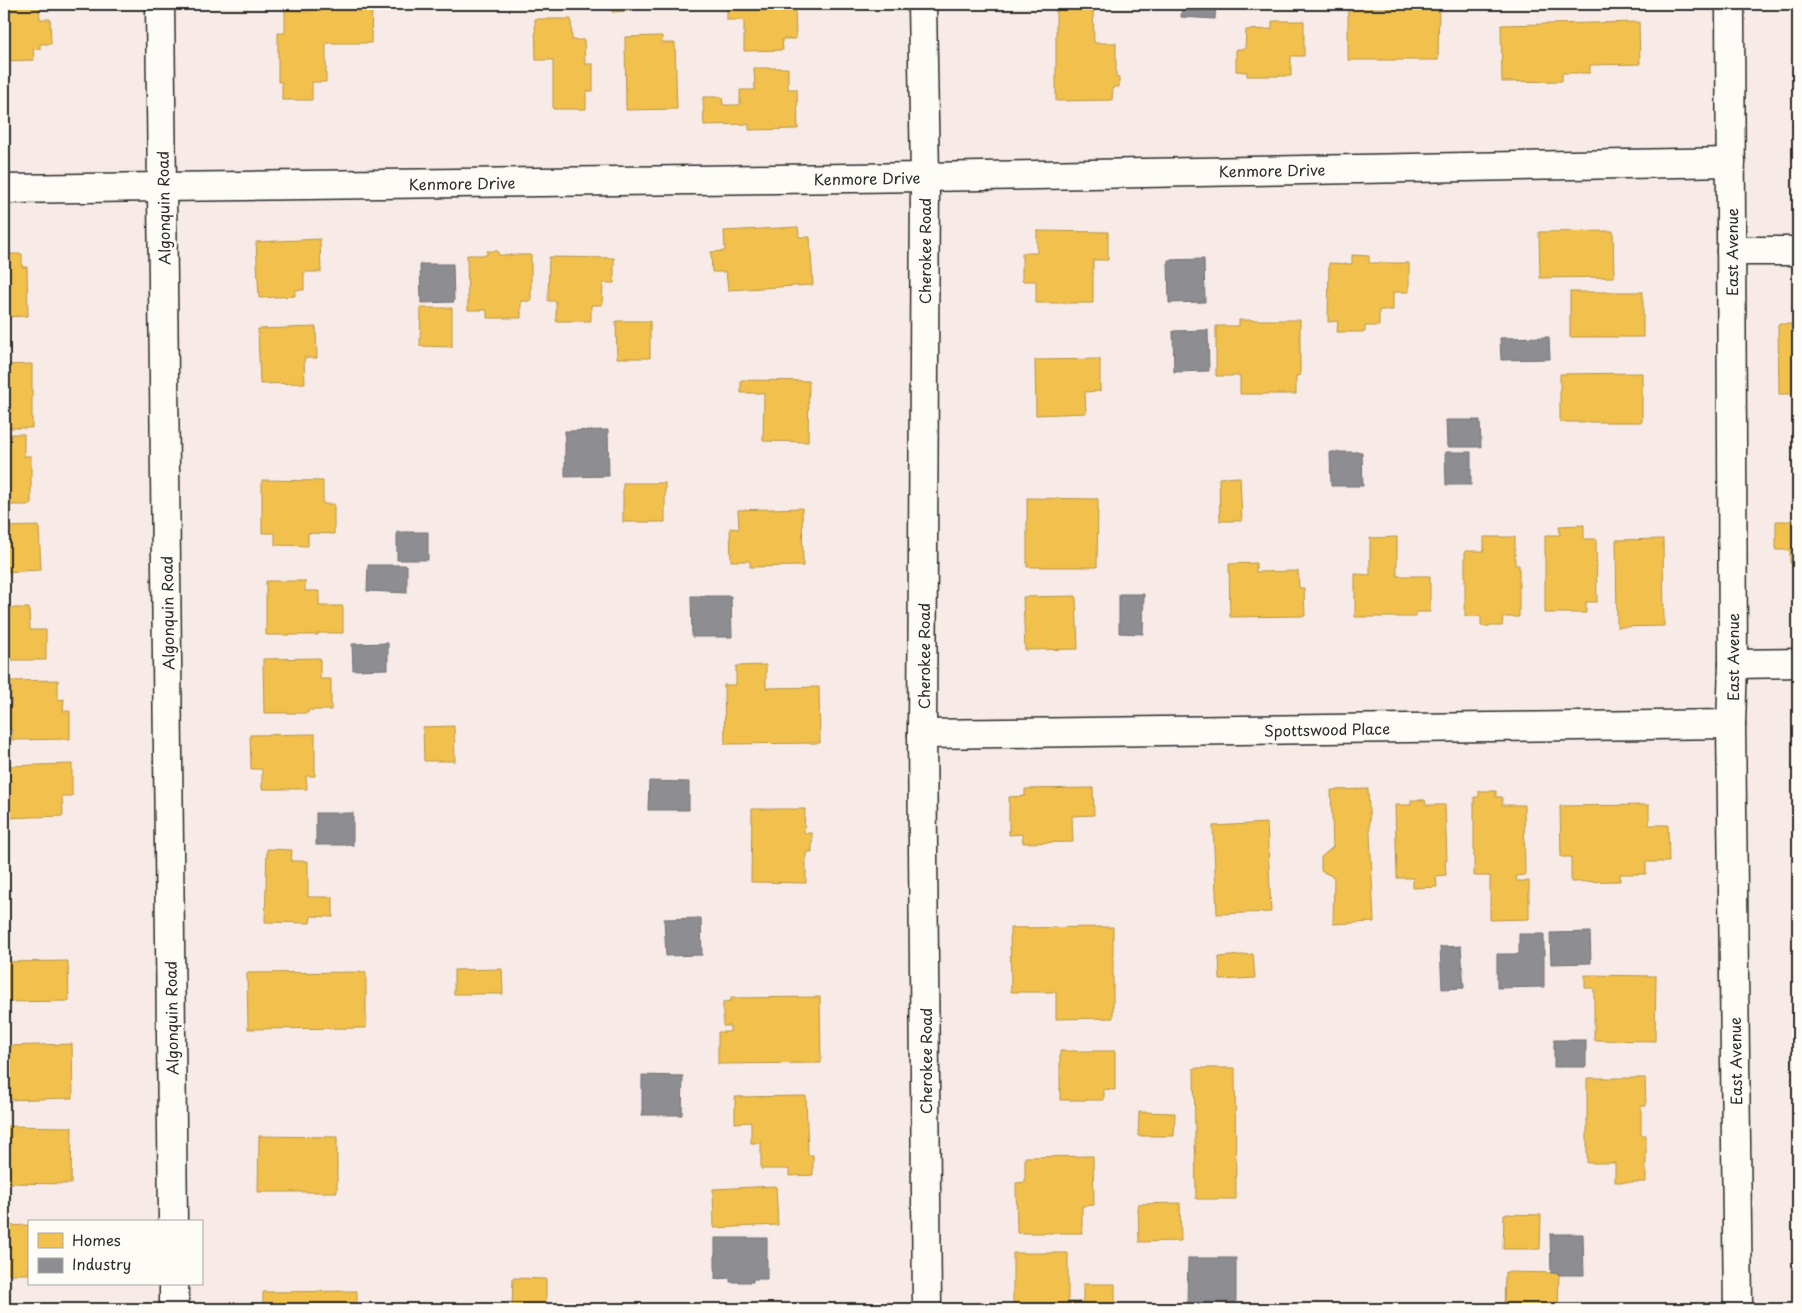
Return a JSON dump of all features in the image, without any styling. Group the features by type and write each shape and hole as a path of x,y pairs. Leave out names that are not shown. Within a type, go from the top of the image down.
{"street":[{"name":"Algonquin Road","path":"160,4 173,1220"},
{"name":"Cherokee Road","path":"922,4 925,177 922,734 927,1309"},
{"name":"East Avenue","path":"1730,4 1733,664 1731,724 1738,1309"},
{"name":"Kenmore Drive","path":"4,189 925,177 1731,162"},
{"path":"1731,251 1798,251"},
{"path":"1733,664 1798,664"},
{"name":"Spottswood Place","path":"922,734 1731,724"},
{"path":"174,1286 174,1309"}],"building: Homes":[{"path":"4,4 39,4 40,19 50,19 51,44 40,44 40,49 33,49 34,60 4,61"},
{"path":"310,4 372,4 371,43 326,43 326,82 312,82 312,100 282,100 282,82 278,82 278,33 285,33 285,10 310,11"},
{"path":"612,4 628,4 628,11 612,12"},
{"path":"727,4 795,4 796,39 782,39 783,50 744,51 744,20 727,20"},
{"path":"1402,4 1439,4 1438,60 1348,60 1348,8 1402,8"},
{"path":"1056,7 1093,7 1094,43 1116,43 1116,77 1119,77 1119,87 1113,87 1112,100 1056,101"},
{"path":"535,19 571,19 572,40 584,40 585,64 593,64 593,91 586,91 586,109 553,109 553,60 536,60"},
{"path":"1272,21 1304,21 1304,56 1291,56 1291,76 1247,76 1247,72 1236,71 1236,49 1245,49 1246,30 1272,29"},
{"path":"1639,22 1640,64 1590,65 1590,73 1562,73 1562,81 1502,82 1501,25"},
{"path":"662,36 662,43 675,43 677,109 626,110 625,37"},
{"path":"754,68 788,68 788,89 797,89 798,129 749,130 749,124 704,125 703,97 722,97 723,105 740,105 740,90 755,90"},
{"path":"798,227 799,237 810,237 813,285 728,290 726,272 712,272 711,252 725,251 724,231"},
{"path":"1037,231 1108,232 1108,260 1093,260 1093,303 1036,303 1036,281 1022,281 1022,253 1037,253"},
{"path":"1613,231 1614,277 1540,278 1539,232"},
{"path":"320,239 321,272 304,272 304,290 295,290 295,296 259,298 256,242"},
{"path":"487,251 498,251 498,255 531,255 531,301 521,301 521,318 487,318 487,310 468,310 467,255 487,255"},
{"path":"4,254 22,254 22,267 27,267 28,316 4,317"},
{"path":"1352,255 1369,256 1369,263 1409,263 1409,292 1393,292 1393,310 1379,310 1379,326 1365,326 1365,332 1337,332 1338,321 1328,322 1329,263 1352,264"},
{"path":"549,257 614,258 614,283 603,283 602,305 591,305 591,321 556,321 556,301 548,301"},
{"path":"1570,292 1643,292 1643,337 1570,337"},
{"path":"421,308 452,308 452,347 420,346"},
{"path":"1239,320 1300,320 1300,375 1296,376 1296,394 1240,394 1240,376 1216,376 1216,326 1239,326"},
{"path":"616,321 650,321 650,358 617,358"},
{"path":"1778,324 1798,324 1798,394 1779,394"},
{"path":"316,327 317,358 304,358 305,383 260,384 258,329"},
{"path":"1100,359 1100,391 1085,392 1086,413 1036,415 1035,360"},
{"path":"32,364 32,428 4,428 4,365"},
{"path":"1642,373 1642,422 1560,422 1560,374"},
{"path":"741,380 809,381 808,442 763,441 764,393 741,393"},
{"path":"4,434 24,434 24,456 31,456 31,505 4,505"},
{"path":"1240,477 1242,521 1220,521 1219,478"},
{"path":"262,480 323,481 323,504 334,504 334,534 308,533 308,546 275,545 275,533 262,533"},
{"path":"623,483 665,483 665,522 623,522"},
{"path":"1027,498 1098,499 1097,567 1027,567"},
{"path":"802,508 803,566 750,567 750,561 731,561 730,528 739,529 738,510"},
{"path":"1776,521 1798,521 1798,563 1790,563 1790,550 1776,550"},
{"path":"1584,525 1584,539 1596,539 1597,602 1586,602 1586,613 1545,613 1545,535 1560,535 1559,526"},
{"path":"39,526 41,570 4,572 4,527"},
{"path":"1397,537 1397,576 1430,576 1430,612 1416,612 1416,617 1355,617 1355,574 1370,575 1370,538"},
{"path":"1484,537 1515,537 1515,565 1519,565 1519,617 1503,617 1502,626 1481,626 1481,616 1465,616 1465,551 1484,551"},
{"path":"1663,539 1664,626 1617,627 1616,540"},
{"path":"1256,563 1256,572 1298,571 1299,588 1304,588 1305,616 1230,617 1229,564"},
{"path":"266,581 305,581 305,591 319,591 319,606 343,606 343,633 266,635"},
{"path":"1076,596 1078,649 1025,650 1023,597"},
{"path":"4,608 29,608 30,630 46,630 46,660 4,660"},
{"path":"320,658 320,679 331,679 331,710 308,710 308,713 264,713 263,659"},
{"path":"766,665 766,688 819,687 820,743 725,744 724,685 736,685 736,666"},
{"path":"58,680 58,700 64,699 63,711 70,711 70,739 12,740 12,729 4,729 4,706 11,706 11,681"},
{"path":"454,726 455,761 424,761 423,727"},
{"path":"315,734 315,776 306,776 307,789 262,789 262,769 251,769 250,735"},
{"path":"1798,748 1798,792 1797,792"},
{"path":"72,764 72,796 62,796 63,816 4,818 4,766"},
{"path":"1093,788 1094,815 1072,816 1073,842 1023,843 1022,834 1009,835 1009,797 1025,796 1025,789"},
{"path":"1368,789 1374,922 1333,924 1334,877 1321,871 1321,857 1333,847 1331,790"},
{"path":"1479,791 1496,791 1496,797 1502,797 1502,805 1524,805 1525,875 1516,876 1517,881 1529,881 1529,919 1490,920 1490,876 1474,876 1474,797 1479,797"},
{"path":"1411,800 1425,800 1426,805 1445,805 1446,875 1436,876 1437,887 1413,888 1413,878 1397,878 1395,805 1411,805"},
{"path":"1649,805 1649,825 1668,825 1669,862 1646,862 1646,874 1620,874 1620,881 1571,882 1571,857 1561,857 1560,806"},
{"path":"752,809 805,809 804,833 812,833 812,852 806,852 806,883 751,882"},
{"path":"1267,823 1271,912 1217,914 1213,826"},
{"path":"267,849 292,850 291,861 308,861 308,897 333,897 333,917 311,916 310,923 265,922"},
{"path":"1796,901 1798,901 1798,947 1797,947"},
{"path":"1113,927 1113,1018 1056,1019 1056,992 1011,992 1010,928"},
{"path":"1253,954 1255,978 1220,980 1219,957"},
{"path":"68,961 69,1001 4,1002 4,962"},
{"path":"502,969 503,994 454,994 454,970"},
{"path":"366,972 366,1028 248,1029 247,973"},
{"path":"1585,975 1656,976 1655,1041 1594,1040 1594,988 1585,988"},
{"path":"820,997 821,1063 718,1064 718,1032 730,1032 730,1026 723,1026 723,1002 731,1001 731,998"},
{"path":"1796,1001 1798,1001 1798,1045 1796,1045"},
{"path":"72,1044 73,1098 4,1100 4,1046"},
{"path":"1060,1051 1115,1051 1115,1090 1104,1089 1104,1100 1060,1100"},
{"path":"1194,1068 1235,1068 1236,1199 1196,1199"},
{"path":"1587,1078 1645,1078 1646,1106 1641,1106 1641,1135 1646,1135 1646,1182 1615,1182 1615,1163 1587,1163"},
{"path":"806,1096 808,1155 813,1155 813,1175 789,1176 789,1169 761,1169 761,1143 751,1143 751,1122 735,1123 735,1097"},
{"path":"1139,1112 1175,1113 1174,1136 1138,1136"},
{"path":"4,1126 72,1127 71,1184 4,1183"},
{"path":"259,1136 337,1137 337,1192 258,1192"},
{"path":"1093,1156 1094,1205 1082,1206 1082,1233 1017,1233 1016,1183 1025,1182 1025,1157"},
{"path":"776,1186 778,1225 714,1228 713,1189"},
{"path":"1180,1203 1181,1241 1139,1242 1138,1204"},
{"path":"1504,1214 1541,1215 1540,1249 1503,1249"},
{"path":"28,1225 28,1274 4,1274 4,1226"},
{"path":"1013,1253 1068,1253 1068,1302 1083,1302 1083,1284 1115,1284 1115,1309 1013,1309"},
{"path":"1505,1272 1559,1273 1558,1309 1504,1309"},
{"path":"513,1278 546,1279 546,1309 512,1309"},
{"path":"357,1291 357,1309 263,1309 263,1292"},
{"path":"1683,1308 1683,1309 1621,1309"}],"building: Industry":[{"path":"1182,4 1216,4 1215,19 1181,17"},
{"path":"1204,259 1205,302 1169,303 1168,260"},
{"path":"420,264 453,264 454,302 421,303"},
{"path":"1208,330 1209,371 1174,372 1173,331"},
{"path":"1549,337 1550,359 1501,360 1500,338"},
{"path":"1446,420 1480,420 1481,447 1447,447"},
{"path":"608,430 609,476 565,477 565,431"},
{"path":"1330,452 1362,452 1363,486 1331,486"},
{"path":"1445,452 1471,452 1471,485 1446,485"},
{"path":"397,532 428,532 428,560 397,560"},
{"path":"368,565 407,565 407,593 367,591"},
{"path":"1119,594 1144,594 1143,634 1119,633"},
{"path":"691,596 731,596 732,637 692,637"},
{"path":"388,643 388,669 353,670 352,644"},
{"path":"649,781 689,782 689,810 648,810"},
{"path":"316,813 353,813 353,845 316,845"},
{"path":"701,918 702,955 666,956 664,919"},
{"path":"1590,932 1591,963 1551,964 1550,933"},
{"path":"1519,934 1544,934 1544,987 1497,988 1497,954 1519,954"},
{"path":"1461,946 1464,988 1442,989 1440,947"},
{"path":"1554,1040 1586,1040 1586,1067 1554,1067"},
{"path":"642,1075 683,1076 682,1115 642,1115"},
{"path":"1550,1234 1583,1234 1584,1275 1559,1275 1559,1273 1551,1273"},
{"path":"715,1238 767,1238 767,1279 753,1279 753,1282 730,1282 730,1278 715,1279"},
{"path":"1188,1258 1236,1258 1236,1302 1187,1302"}]}
